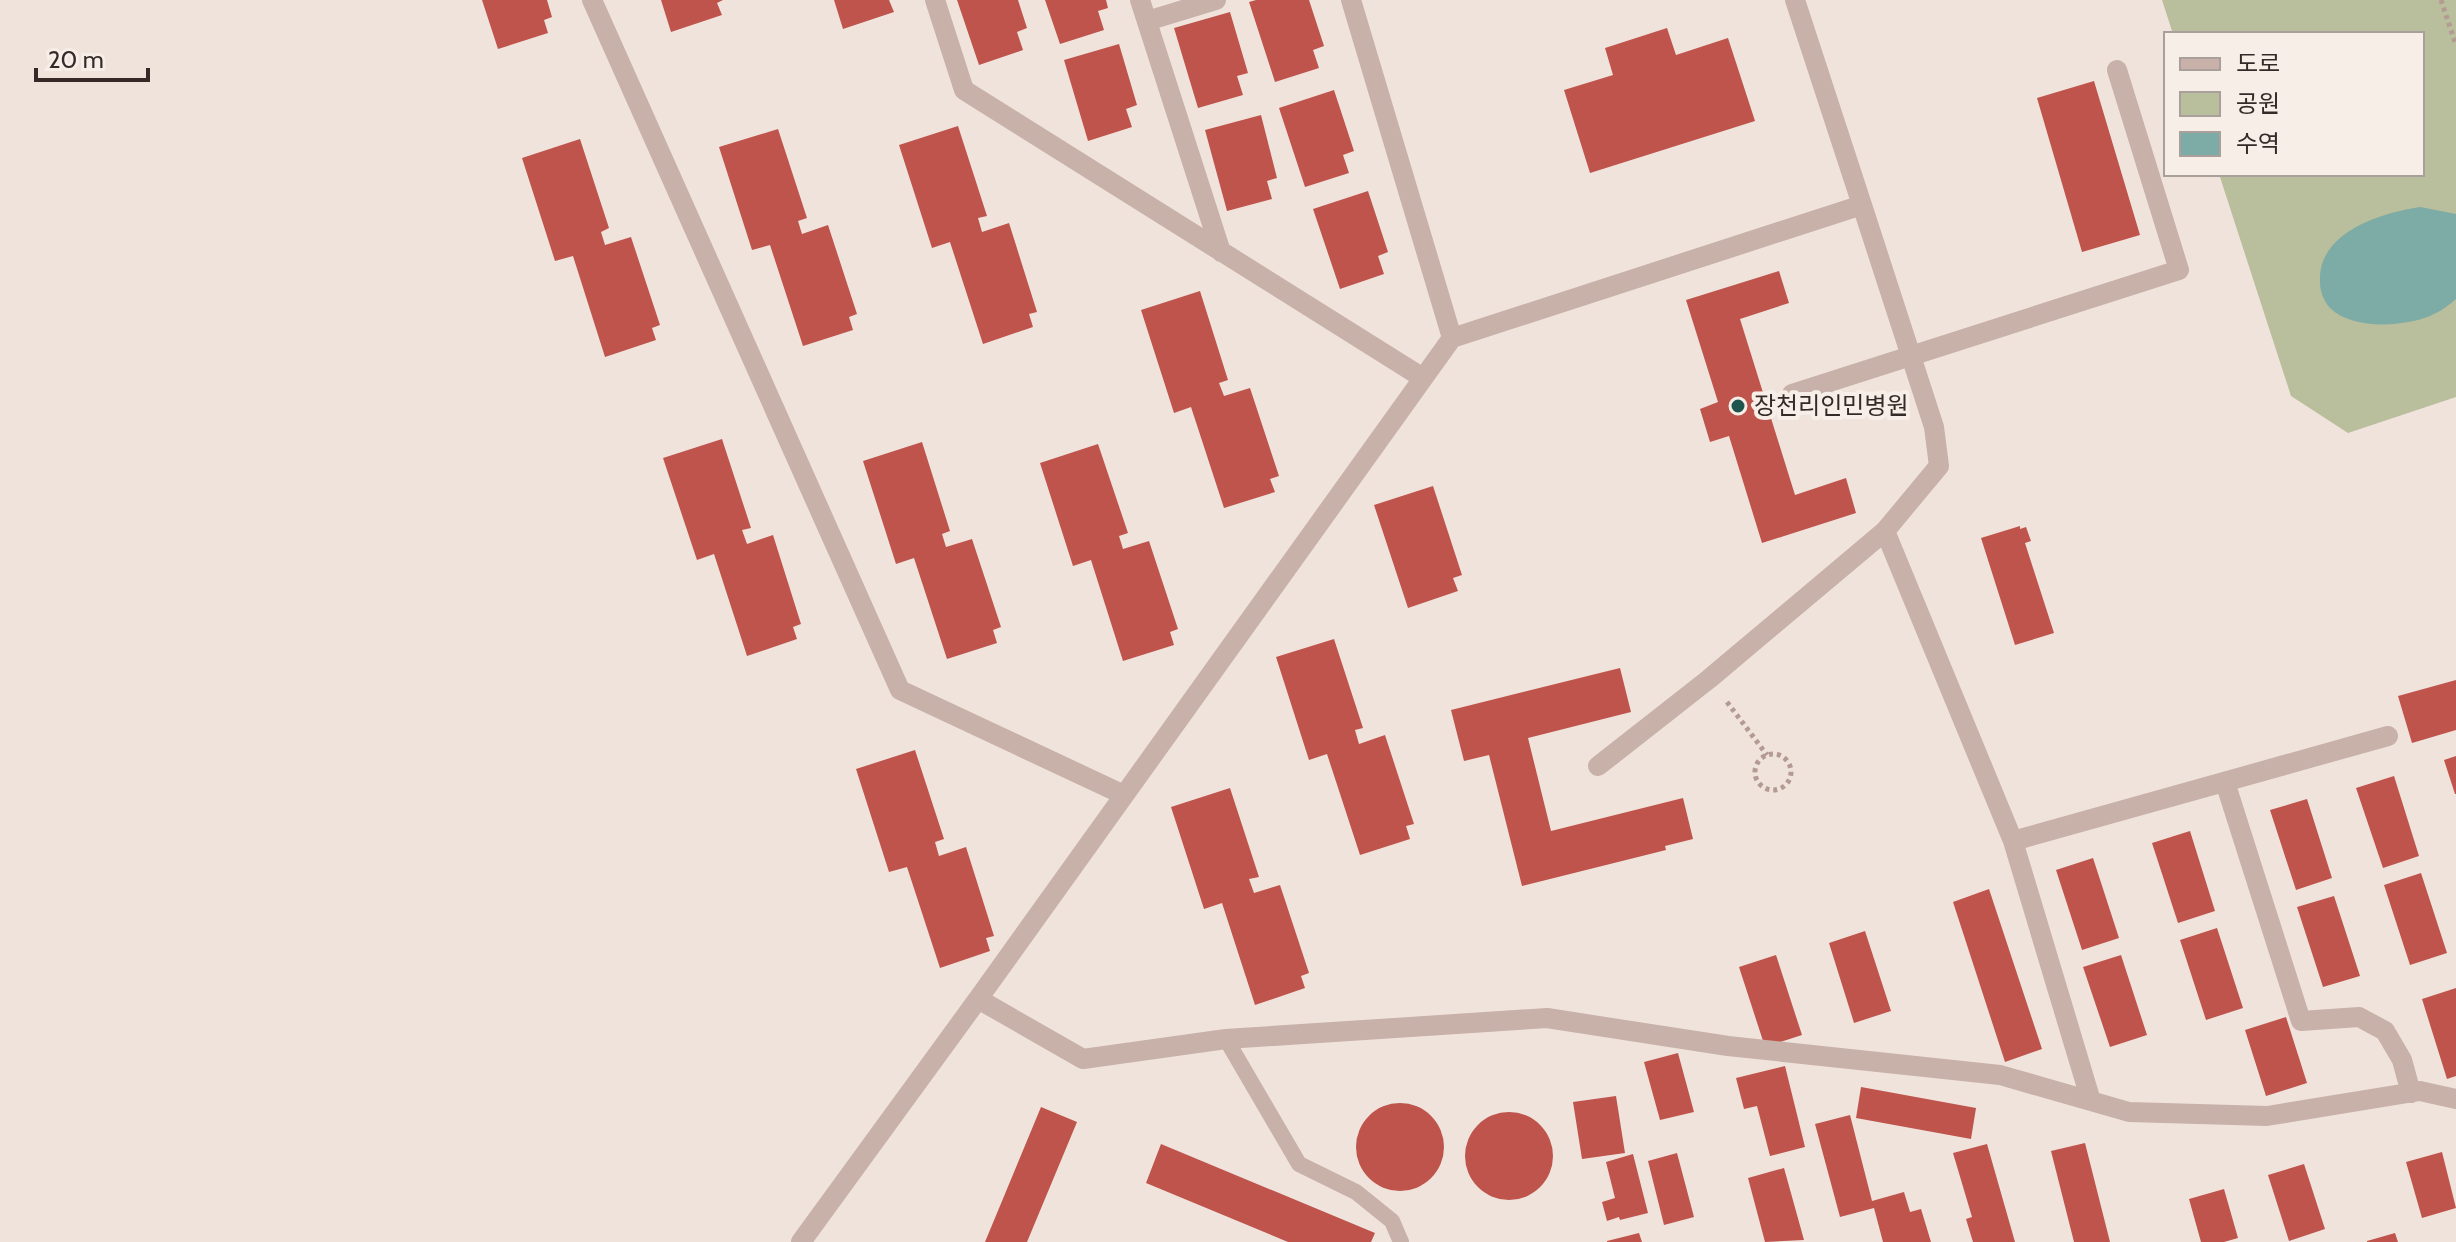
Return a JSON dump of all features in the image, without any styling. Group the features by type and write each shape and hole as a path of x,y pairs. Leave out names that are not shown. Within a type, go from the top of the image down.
{"street":[{"path":"592,0 900,690 1124,795"},
{"path":"935,0 964,90 1423,378"},
{"path":"1140,0 1221,252"},
{"path":"1147,21 1216,0"},
{"path":"1351,0 1452,338"},
{"path":"1598,766 1709,679 1885,531 1939,466 1934,427 1795,0"},
{"path":"1792,394 2179,270 2117,70"},
{"path":"801,1242 1452,338 1862,205"},
{"path":"1885,531 2013,841 2091,1101"},
{"path":"2013,841 2388,736"},
{"path":"2225,782 2301,1021 2359,1017 2385,1031 2402,1060 2411,1093"},
{"path":"978,999 1083,1059 1226,1039 1547,1018 1728,1046 2000,1075 2129,1112 2267,1116 2420,1091 2456,1099"}],"lane":[{"path":"1226,1039 1299,1164 1356,1192 1392,1221 1401,1242"}],"path":[{"path":"2441,0 2456,45"},
{"path":"1709,679 1767,755"},
{"path":"1767,755 1779,755 1791,767 1788,783 1778,790 1766,789 1757,781 1756,768 1767,755"}],"green space":[{"path":"2162,0 2456,0 2456,397 2348,433 2291,396 2220,176 2424,176 2424,32 2172,32"}],"water":[{"path":"2420,207 2456,214 2456,299 2425,318 2397,324 2353,320 2330,308 2322,295 2320,281 2322,264 2329,250 2340,238 2371,220"}],"building":[{"path":"482,0 547,0 552,17 544,20 548,33 498,49"},
{"path":"661,0 723,0 717,3 722,15 671,32"},
{"path":"834,0 889,0 894,12 843,29"},
{"path":"957,0 1018,0 1027,28 1017,32 1023,50 979,65"},
{"path":"1045,0 1106,0 1108,8 1098,11 1104,30 1060,44"},
{"path":"1309,0 1324,46 1313,50 1319,68 1275,82 1249,2"},
{"path":"1230,12 1248,73 1237,76 1243,95 1198,108 1174,28"},
{"path":"1667,28 1676,55 1728,38 1755,121 1590,173 1564,90 1613,75 1605,48"},
{"path":"1119,44 1137,105 1126,109 1132,127 1088,141 1064,60"},
{"path":"2094,81 2140,235 2082,252 2037,98"},
{"path":"1334,90 1354,151 1343,155 1349,173 1305,187 1279,108"},
{"path":"1261,115 1277,178 1267,181 1272,199 1227,211 1205,130"},
{"path":"958,126 987,216 978,218 982,232 1009,223 1037,312 1029,314 1033,327 983,344 950,242 932,248 899,145"},
{"path":"778,129 807,218 798,221 802,234 828,225 857,314 849,317 853,330 803,346 770,245 752,250 719,147"},
{"path":"580,139 609,228 601,232 605,245 631,237 660,325 652,328 656,340 605,357 573,256 555,261 522,158"},
{"path":"1368,191 1388,252 1378,256 1384,274 1340,289 1313,209"},
{"name":"장천리인민병원","path":"1779,271 1789,303 1740,319 1795,495 1846,478 1856,513 1762,543 1729,436 1710,442 1700,409 1718,402 1686,300"},
{"path":"1200,291 1228,380 1219,383 1224,396 1250,388 1279,476 1270,479 1275,492 1224,508 1191,407 1174,413 1141,310"},
{"path":"722,439 751,528 742,530 747,544 773,535 801,624 793,627 797,639 747,656 714,554 697,560 663,458"},
{"path":"922,442 950,531 942,534 946,547 972,539 1001,627 993,630 997,643 947,659 914,558 896,564 863,461"},
{"path":"1098,444 1128,533 1119,536 1123,549 1149,541 1178,629 1170,632 1174,645 1123,661 1091,560 1073,566 1040,463"},
{"path":"1433,486 1462,575 1453,578 1458,591 1408,608 1374,505"},
{"path":"2020,526 2020,529 2026,527 2031,541 2025,543 2054,633 2015,645 1981,538"},
{"path":"1334,639 1363,728 1355,730 1359,744 1385,735 1414,824 1406,826 1410,839 1360,855 1327,754 1309,760 1276,657"},
{"path":"1620,668 1631,712 1528,738 1551,831 1683,798 1693,839 1665,846 1666,850 1522,886 1489,755 1464,761 1451,710"},
{"path":"2456,680 2456,730 2412,743 2398,696"},
{"path":"915,750 944,839 935,842 939,856 966,847 994,936 986,938 990,951 940,968 907,867 889,872 856,769"},
{"path":"2456,756 2456,794 2455,794 2444,760"},
{"path":"2394,776 2419,856 2383,868 2356,788"},
{"path":"1230,788 1259,877 1249,879 1254,893 1280,885 1309,973 1301,976 1305,988 1255,1005 1222,903 1204,909 1171,807"},
{"path":"2307,799 2332,878 2296,890 2270,810"},
{"path":"2190,831 2215,911 2178,923 2152,843"},
{"path":"2093,858 2119,938 2082,950 2056,870"},
{"path":"2421,873 2447,953 2410,965 2384,885"},
{"path":"1989,889 2042,1049 2005,1062 1953,902"},
{"path":"2334,896 2360,976 2323,987 2297,907"},
{"path":"2217,928 2243,1008 2206,1020 2180,940"},
{"path":"1865,931 1891,1011 1854,1023 1829,943"},
{"path":"1776,955 1802,1035 1765,1047 1739,967"},
{"path":"2121,955 2147,1035 2110,1047 2083,967"},
{"path":"2456,988 2456,1076 2447,1079 2422,999"},
{"path":"2286,1017 2307,1083 2266,1096 2245,1030"},
{"path":"1678,1053 1694,1112 1660,1120 1644,1062"},
{"path":"1785,1066 1805,1147 1770,1156 1757,1106 1744,1109 1736,1078"},
{"path":"1861,1087 1976,1108 1971,1139 1856,1118"},
{"path":"1616,1096 1625,1153 1582,1159 1573,1102"},
{"path":"1400,1103 1425,1110 1437,1122 1444,1147 1437,1172 1425,1184 1400,1191 1375,1184 1363,1172 1356,1147 1363,1122 1375,1110"},
{"path":"1041,1107 1077,1122 1027,1242 985,1242"},
{"path":"1509,1112 1534,1119 1546,1131 1553,1156 1546,1181 1534,1193 1509,1200 1484,1193 1472,1181 1465,1156 1472,1131 1484,1119"},
{"path":"1850,1115 1872,1201 1904,1192 1910,1212 1921,1209 1931,1242 1883,1242 1874,1208 1840,1217 1815,1124"},
{"path":"2085,1143 2110,1242 2074,1242 2051,1151"},
{"path":"1161,1144 1375,1233 1371,1242 1288,1242 1146,1183"},
{"path":"1987,1144 2015,1242 1973,1242 1966,1219 1972,1217 1953,1153"},
{"path":"2442,1152 2456,1208 2422,1218 2406,1162"},
{"path":"1677,1153 1694,1217 1664,1225 1648,1161"},
{"path":"1633,1154 1648,1213 1607,1221 1602,1202 1615,1198 1606,1162"},
{"path":"2304,1164 2325,1229 2289,1241 2268,1175"},
{"path":"1784,1168 1804,1240 1765,1242 1748,1178"},
{"path":"2224,1189 2238,1238 2224,1242 2201,1242 2189,1199"},
{"path":"1639,1233 1642,1242 1607,1242 1607,1241"},
{"path":"2395,1233 2398,1242 2367,1242 2367,1241"}],"place":[{"name":"장천리인민병원","path":"1738,406"}]}
